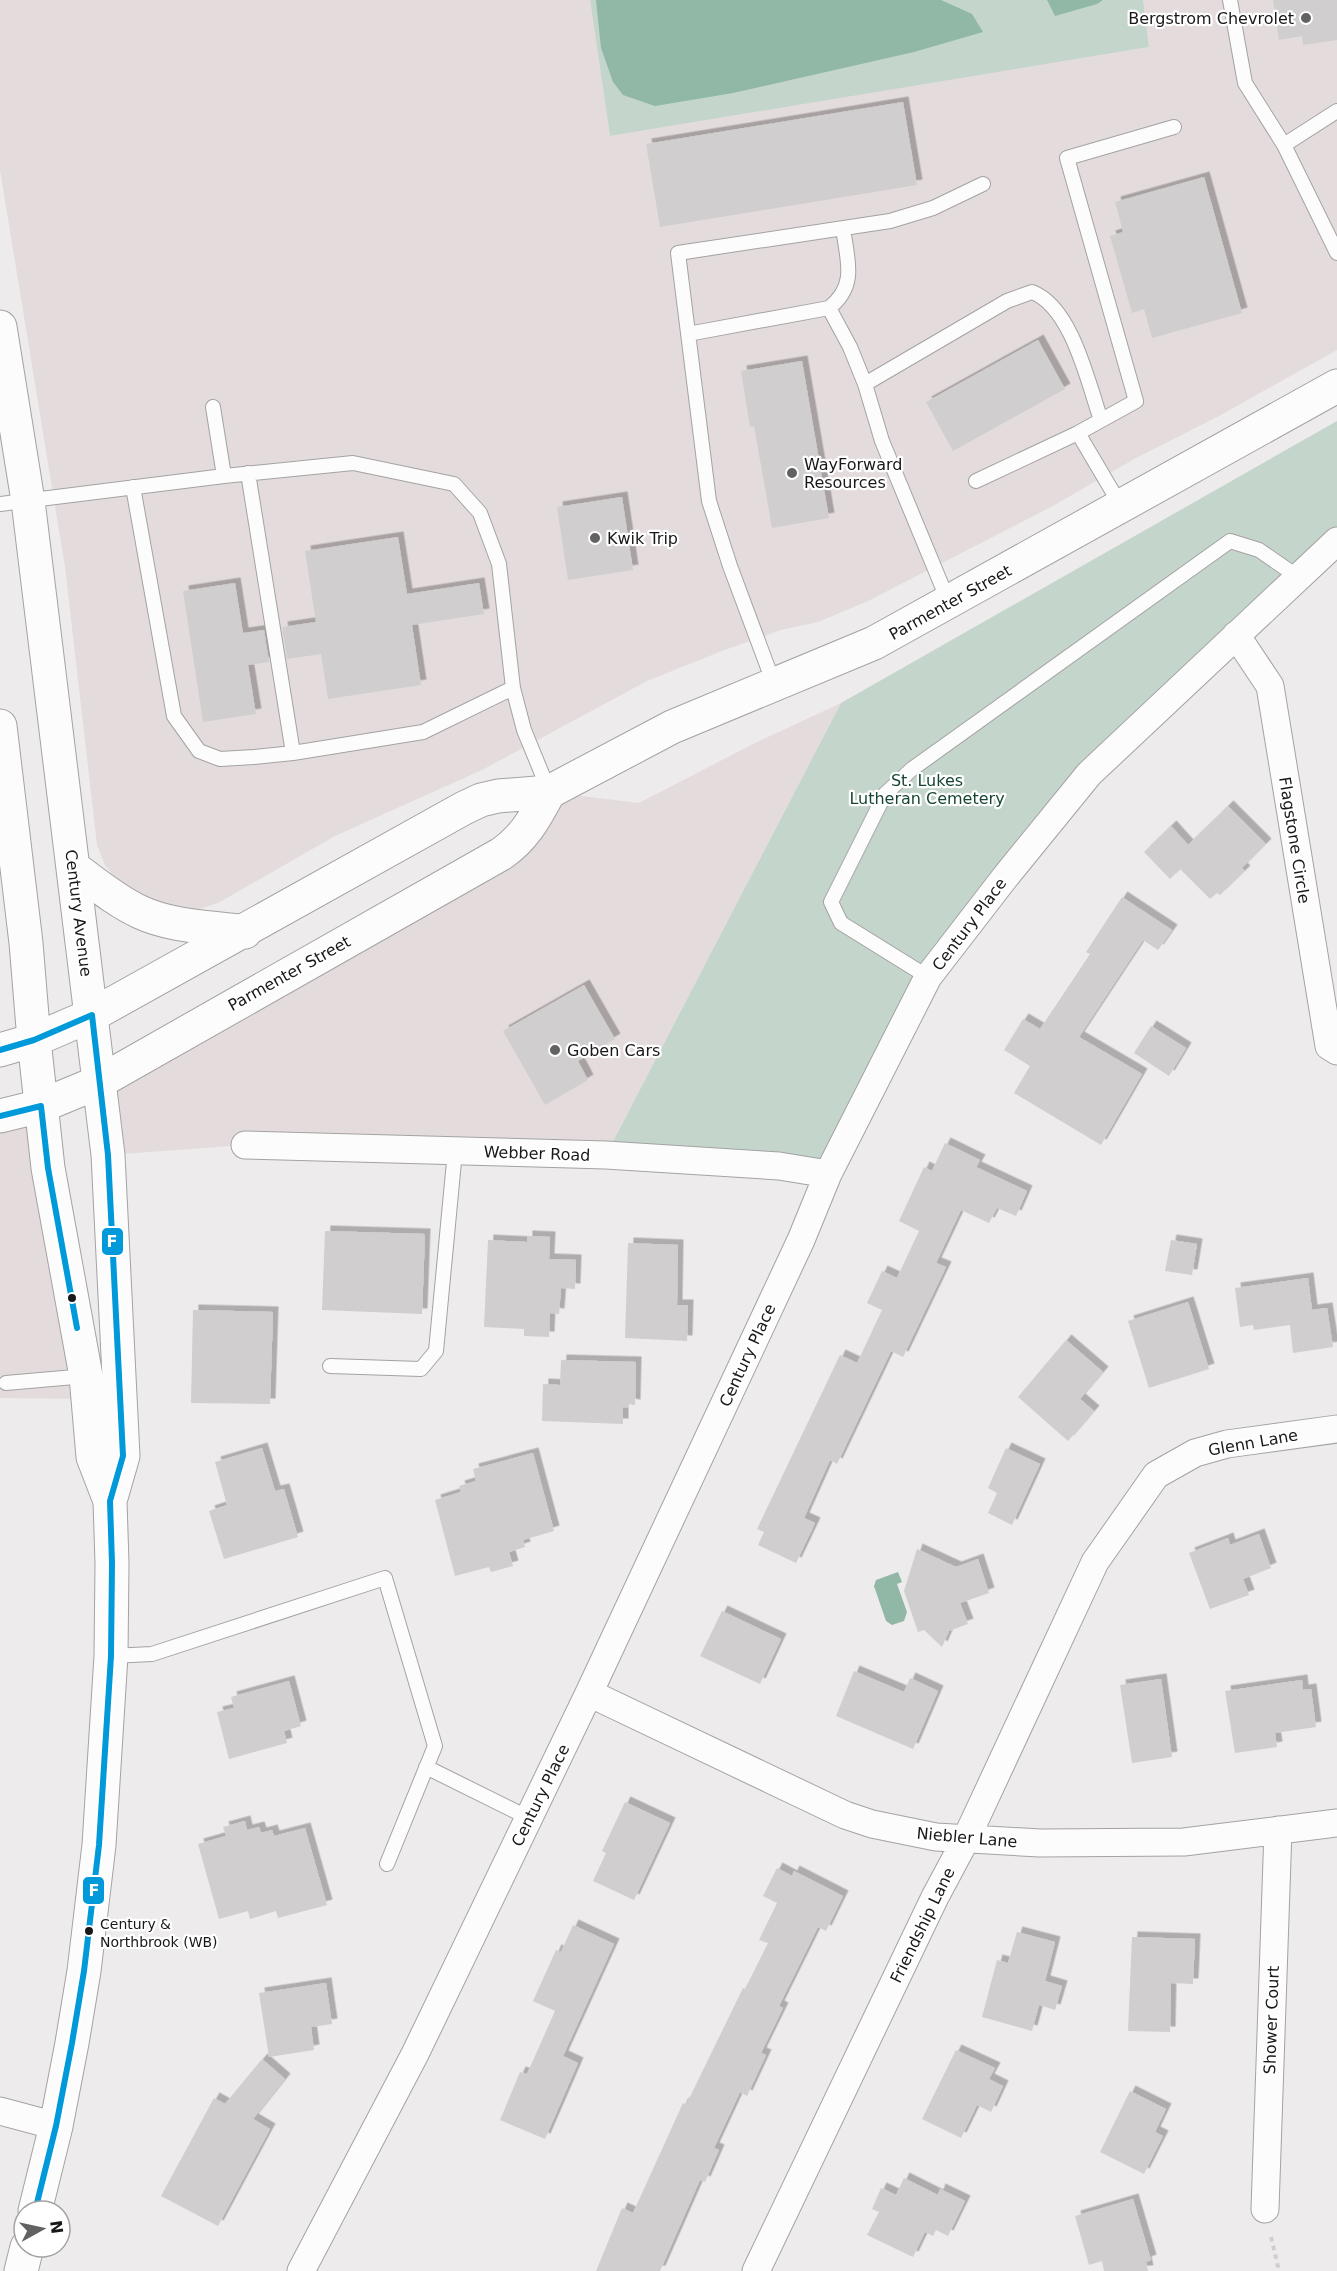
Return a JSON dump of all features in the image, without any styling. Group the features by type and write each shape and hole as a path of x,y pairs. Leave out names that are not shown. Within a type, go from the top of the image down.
{"main road":[{"name":"Century Avenue","path":"0,327 14,503 74,868 108,1155 123,1456 110,1501 111,1656 98,1856 84,1971 56,2126 38,2199"},
{"name":"Parmenter Street","path":"0,1050 34,1040 92,1015 481,800 498,796 549,792 672,727 874,643 1337,386"},
{"name":"Century Avenue","path":"0,726 26,943 48,1168 86,1376 93,1457 110,1501"},
{"name":"Parmenter Street","path":"0,1116 41,1106 99,1082 501,854 516,844 527,831 549,792"},
{"path":"74,868 128,906 153,917 245,932"}],"street":[{"name":"Century Place","path":"301,2271 415,2054 589,1693 801,1240 828,1174 928,977 1089,774 1337,541"},
{"name":"Flagstone Circle","path":"1236,635 1270,686 1329,1046 1337,1051"},
{"name":"Webber Road","path":"245,1145 664,1159 779,1166 828,1174"},
{"name":"Glenn Lane","path":"1087,1579 1095,1562 1156,1475 1195,1453 1227,1444 1337,1429"},
{"name":"Friendship Lane","path":"756,2271 925,1918 966,1839 1087,1579"},
{"name":"Niebler Lane","path":"589,1693 845,1815 872,1824 921,1834 1040,1843 1184,1842 1337,1823"},
{"name":"Shower Court","path":"1265,2209 1278,1830"},
{"path":"0,2111 56,2126"}],"lane":[{"path":"1230,0 1245,83 1284,145 1337,253"},
{"path":"1284,145 1337,111"},
{"path":"976,481 1078,433 1136,401 1067,158 1174,127"},
{"path":"774,684 730,566 709,501 678,253 890,220 933,208 983,184"},
{"path":"688,334 829,308 840,299 848,287 843,228"},
{"path":"865,384 1007,301 1032,292 1042,296 1060,314 1081,360 1101,420"},
{"path":"829,308 850,347 865,384 882,441 949,603"},
{"path":"213,408 224,476"},
{"path":"1078,433 1121,506"},
{"path":"14,503 248,473 353,463 454,484 480,513 499,564 513,688 524,730 549,792"},
{"path":"248,473 292,753"},
{"path":"132,487 174,716 199,751 220,759 292,753 423,732 513,688"},
{"path":"928,977 841,923 831,902 885,794 912,769 1230,541 1259,550 1298,577"},
{"path":"330,1366 421,1369 436,1351 455,1151"},
{"path":"6,1383 86,1376"},
{"path":"111,1656 152,1654 385,1578 435,1746 387,1864"},
{"path":"426,1767 529,1818"}],"path":[{"path":"1265,2209 1279,2271"}],"shaded area":[{"path":"0,0 590,0 610,136 1149,47 1143,0 1337,0 1337,350 1219,416 1136,458 1051,507 868,601 818,622 781,630 647,681 482,770 335,836 218,903 199,909 170,910 118,882 105,865 97,845 65,567 0,170"},
{"path":"596,0 941,0 972,14 983,32 914,52 733,93 655,106 623,95 613,82 601,48"},
{"path":"1047,0 1103,0 1097,4 1055,16"},
{"path":"841,703 606,1155 245,1145 108,1155 99,1082 501,854 549,792 639,803 755,743"},
{"path":"41,1106 88,1399 0,1398 0,1116"},
{"path":"898,1572 902,1582 897,1584 907,1612 904,1621 892,1625 886,1621 874,1586 876,1580"}],"green space":[{"path":"590,0 1143,0 1149,47 610,136"},
{"name":"St. Lukes Lutheran Cemetery","path":"1337,421 1337,541 1089,773 928,977 828,1174 606,1155 841,703"}],"building":[{"name":"Bergstrom Chevrolet","path":"1273,0 1337,0 1337,40 1303,45 1302,36 1279,40"},
{"path":"903,102 917,185 660,227 646,144"},
{"path":"1204,177 1242,313 1152,338 1144,309 1132,313 1110,236 1123,232 1115,202"},
{"path":"1038,340 1065,389 953,451 926,402"},
{"name":"WayForward Resources","path":"802,361 829,518 772,528 754,426 750,427 741,371"},
{"name":"Kwik Trip","path":"622,497 633,570 568,580 557,507"},
{"path":"398,537 407,594 479,583 484,614 412,625 421,685 328,699 321,654 287,659 282,627 316,622 305,551"},
{"path":"235,583 243,633 264,630 269,662 248,665 256,714 203,722 183,591"},
{"path":"1228,806 1266,844 1242,868 1245,871 1220,895 1217,893 1210,899 1180,869 1170,879 1144,852 1171,826 1188,845"},
{"path":"1122,897 1172,930 1158,950 1143,940 1079,1037 1142,1074 1101,1145 1014,1093 1030,1066 1004,1050 1023,1019 1040,1029 1090,954 1086,952"},
{"name":"Goben Cars","path":"584,985 615,1039 578,1061 588,1080 545,1105 503,1031"},
{"path":"1151,1026 1186,1048 1169,1076 1134,1053"},
{"path":"945,1143 980,1160 976,1167 1027,1191 1016,1216 997,1208 989,1223 961,1210 936,1263 946,1267 903,1357 891,1351 837,1464 830,1460 804,1518 815,1523 796,1563 758,1545 764,1532 757,1529 840,1355 857,1363 882,1310 867,1303 882,1271 897,1278 919,1231 899,1221 924,1167 932,1171"},
{"path":"325,1231 425,1234 422,1314 322,1310"},
{"path":"527,1236 550,1237 549,1259 576,1260 575,1289 561,1288 559,1314 550,1313 549,1337 524,1336 524,1329 484,1327 488,1240 527,1242"},
{"path":"1171,1240 1197,1244 1192,1275 1165,1271"},
{"path":"628,1243 678,1245 677,1305 688,1305 687,1341 625,1338"},
{"path":"1308,1278 1312,1310 1327,1308 1333,1347 1293,1353 1290,1325 1254,1330 1253,1325 1240,1327 1235,1288"},
{"path":"1188,1302 1209,1369 1149,1388 1128,1321"},
{"path":"193,1310 273,1312 270,1404 191,1403"},
{"path":"1066,1340 1103,1372 1080,1399 1094,1411 1068,1441 1018,1397"},
{"path":"561,1360 636,1362 635,1405 629,1404 629,1408 623,1407 623,1424 542,1421 543,1384 560,1385"},
{"path":"262,1448 275,1491 284,1489 298,1537 224,1559 209,1511 227,1505 215,1462"},
{"path":"1006,1448 1040,1464 1012,1525 988,1513 997,1493 988,1488"},
{"path":"533,1453 554,1531 523,1540 525,1547 509,1552 513,1566 491,1572 489,1567 455,1576 435,1500 461,1492 459,1486 476,1481 473,1469"},
{"path":"1259,1534 1271,1568 1243,1579 1249,1595 1210,1609 1189,1553 1228,1538 1230,1545"},
{"path":"917,1549 956,1567 978,1559 989,1593 960,1603 968,1624 949,1631 942,1647 924,1630 918,1632 904,1591"},
{"path":"722,1611 781,1639 760,1684 700,1656"},
{"path":"854,1671 904,1692 910,1678 938,1691 913,1749 836,1716"},
{"path":"1161,1679 1172,1757 1132,1763 1120,1685"},
{"path":"1302,1680 1303,1690 1311,1689 1316,1727 1275,1733 1277,1747 1235,1753 1225,1691"},
{"path":"289,1681 301,1726 284,1731 287,1743 229,1759 217,1712 234,1708 231,1697"},
{"path":"625,1802 670,1823 634,1900 593,1881 606,1853 602,1851"},
{"path":"245,1821 247,1830 259,1827 261,1833 272,1830 274,1836 305,1828 327,1905 278,1918 276,1911 250,1919 248,1911 219,1919 198,1844 226,1836 223,1827"},
{"path":"777,1868 792,1876 794,1871 843,1896 826,1931 818,1927 779,2006 783,2008 761,2053 766,2055 747,2096 740,2092 714,2148 719,2150 705,2182 700,2180 660,2271 596,2271 622,2208 633,2213 683,2103 686,2105 743,1988 745,1989 768,1943 759,1940 777,1903 763,1896"},
{"path":"573,1925 614,1944 563,2056 578,2063 545,2139 500,2120 520,2072 527,2074 555,2011 533,2001 556,1950 561,1952"},
{"path":"1017,1932 1055,1942 1045,1981 1062,1986 1055,2010 1039,2005 1032,2031 982,2017 997,1960 1008,1963"},
{"path":"1132,1937 1195,1939 1193,1984 1171,1983 1170,2032 1128,2031"},
{"path":"326,1983 332,2024 311,2027 314,2050 269,2057 259,1993"},
{"path":"956,2050 995,2068 989,2079 1003,2086 991,2112 977,2105 961,2138 922,2119"},
{"path":"262,2059 285,2079 253,2119 270,2129 218,2226 161,2196 214,2098 225,2104"},
{"path":"1130,2091 1166,2109 1155,2132 1163,2136 1144,2174 1100,2152"},
{"path":"904,2178 938,2195 940,2189 965,2201 948,2236 936,2230 933,2236 925,2232 913,2257 867,2235 879,2212 872,2209 881,2188 896,2195"},
{"path":"1133,2199 1151,2260 1146,2262 1148,2271 1104,2271 1102,2261 1089,2265 1075,2216"}],"transit line":[{"name":"F","path":"0,1050 34,1040 92,1015 108,1155 123,1456 110,1501 111,1656 99,1845 84,1971 72,2043 56,2126 38,2199"},
{"name":"F","path":"0,1116 41,1106 48,1168 77,1328"}],"place":[{"name":"Bergstrom Chevrolet","path":"1306,18"},
{"name":"WayForward Resources","path":"792,473"},
{"name":"Kwik Trip","path":"595,538"},
{"name":"Goben Cars","path":"555,1050"},
{"name":"Century & Northbrook (WB)","path":"89,1931"}]}
